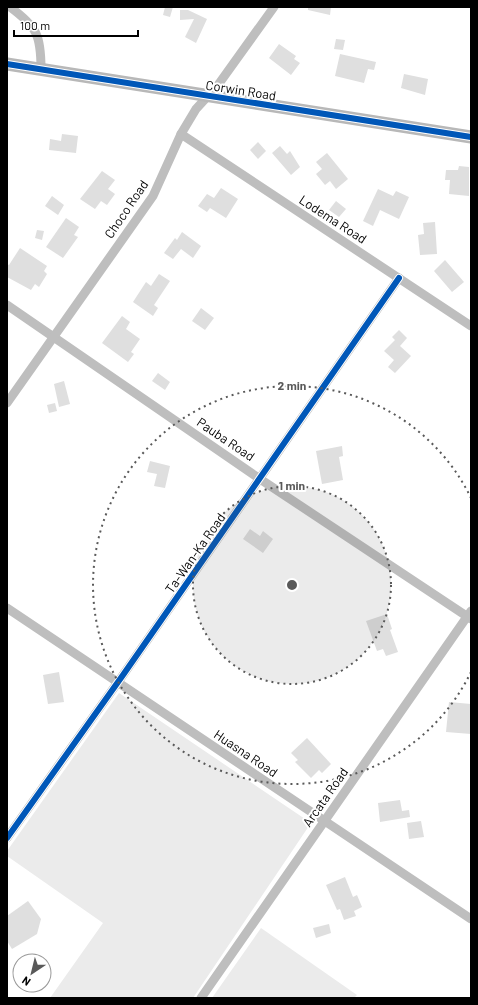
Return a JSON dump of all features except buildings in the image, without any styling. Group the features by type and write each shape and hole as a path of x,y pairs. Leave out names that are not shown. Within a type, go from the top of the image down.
{"main road":[{"name":"Corwin Road","path":"7,64 471,137"}],"street":[{"path":"10,7 30,22 42,46 41,69"},
{"name":"Choco Road","path":"7,403 153,196 181,134 196,109 210,96 274,7"},
{"name":"Lodema Road","path":"181,134 471,326"},
{"name":"Ta-Wan-Ka Road","path":"7,838 118,682 399,278"},
{"name":"Pauba Road","path":"7,305 260,478 470,615"},
{"name":"Huasna Road","path":"7,608 471,919"},
{"name":"Arcata Road","path":"201,998 470,615"}],"shaded area":[{"path":"119,693 311,823 193,998 50,998 103,923 7,856 7,851"},
{"path":"261,928 357,995 354,998 212,998"}],"cycle path":[{"path":"7,64 471,137"},
{"path":"7,838 123,675 399,278"}]}
